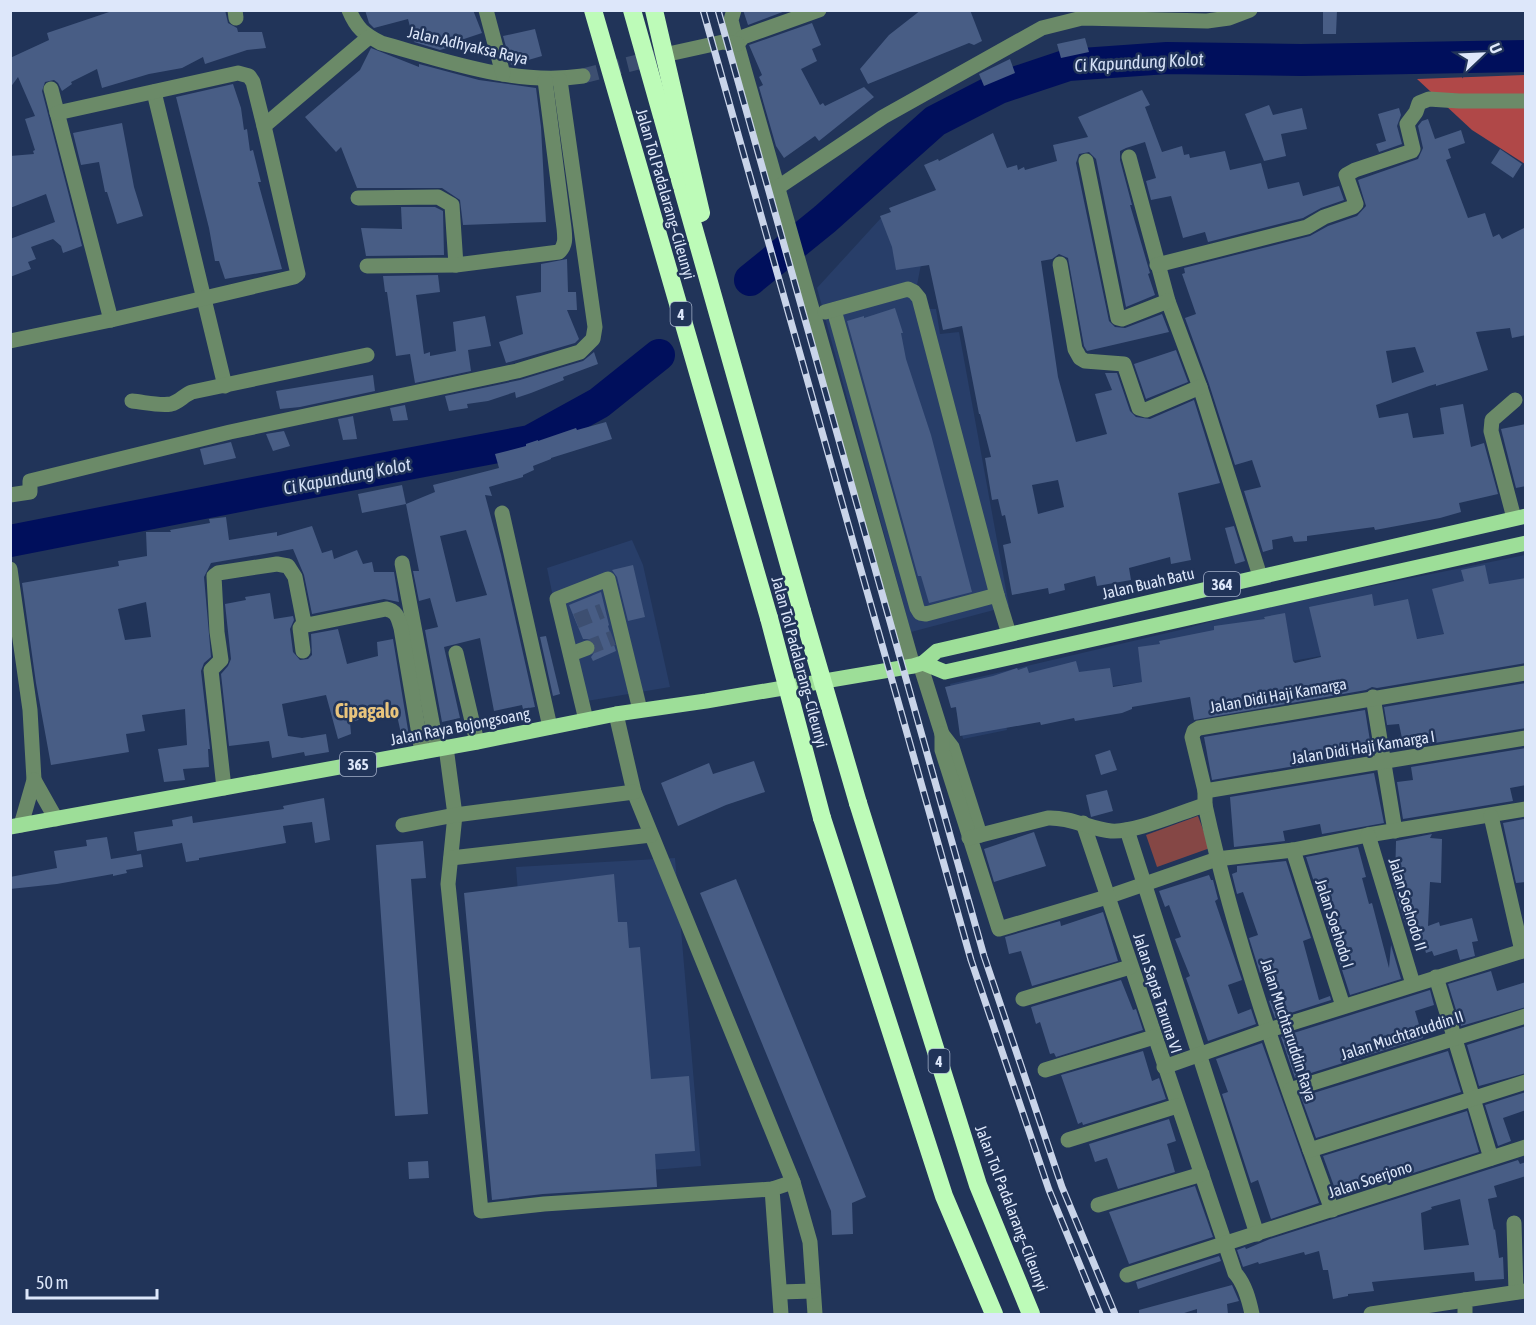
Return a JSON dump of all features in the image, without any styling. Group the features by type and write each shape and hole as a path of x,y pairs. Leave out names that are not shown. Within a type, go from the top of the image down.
{"highway":[{"name":"Jalan Tol Padalarang–Cileunyi","path":"593,10 769,618 822,818 944,1196 994,1314"},
{"name":"Jalan Tol Padalarang–Cileunyi","path":"632,10 858,803 978,1185 1031,1314"},
{"path":"654,10 760,465"}],"main road":[{"name":"Jalan Buah Batu","path":"812,684 919,664 937,651 1520,517"},
{"name":"Jalan Buah Batu","path":"919,664 945,672 1526,543"},
{"name":"Jalan Raya Bojongsoang","path":"16,826 477,742 616,714 812,684"}],"street":[{"path":"264,126 369,37 356,26 349,10"},
{"path":"486,10 503,74"},
{"path":"734,10 732,20 737,44 802,279 919,664 942,734 952,747 999,929 1107,897 1217,860 1293,850 1368,835 1526,810"},
{"path":"737,44 743,38 819,10"},
{"path":"777,188 883,117 1042,28 1082,18 1149,15 1207,21 1229,18 1250,10"},
{"name":"Jalan Adhyaksa Raya","path":"369,37 381,43 503,74 552,80 583,76"},
{"path":"673,53 723,42 737,44"},
{"path":"10,341 111,320 294,277 298,274 264,126 253,82 249,76 242,73 57,113"},
{"path":"367,266 456,265 559,252 563,248 564,228 552,80"},
{"path":"10,495 30,492 30,481 230,432 517,371 580,352 593,339 596,327 552,80"},
{"path":"51,89 111,320"},
{"path":"154,92 225,386"},
{"path":"1157,265 1307,227 1324,217 1353,207 1356,204 1346,175 1412,152 1407,124 1414,117 1419,103 1429,99 1526,101"},
{"path":"1129,158 1168,301 1200,387 1260,576"},
{"path":"1086,161 1119,318 1122,319 1168,301"},
{"path":"358,198 438,197 447,201 452,205 456,265"},
{"path":"1060,264 1075,349 1080,358 1085,361 1124,364 1139,408 1142,410 1200,387"},
{"path":"814,316 908,289 919,298 1009,634"},
{"path":"834,310 917,608 921,613 926,614 997,596"},
{"path":"132,400 173,403 185,394 367,355"},
{"path":"1515,400 1492,420 1491,431 1520,517"},
{"path":"502,513 550,727"},
{"path":"402,562 435,749"},
{"path":"224,788 211,670 221,660 214,576 218,573 253,567 277,564 288,566 295,578 304,623 300,628 303,651"},
{"path":"11,571 30,710 34,780 16,826"},
{"path":"586,720 571,654 570,624 558,597 608,579 608,609 640,710"},
{"path":"304,623 307,625 386,609 393,610 397,615 401,628 455,816 448,884 481,1211 544,1204 772,1189 793,1182"},
{"path":"571,654 587,648"},
{"path":"456,653 477,742"},
{"name":"Jalan Didi Haji Kamarga","path":"1205,798 1192,737 1194,731 1199,728 1526,673"},
{"path":"1373,697 1395,831"},
{"path":"616,714 634,792 793,1182 810,1242 814,1314"},
{"name":"Jalan Didi Haji Kamarga I","path":"1205,798 1384,762 1526,738"},
{"path":"34,780 56,819"},
{"path":"403,825 634,792"},
{"path":"974,837 1048,818 1062,817 1111,831 1127,830 1205,798"},
{"name":"Jalan Muchtaruddin Raya","path":"1205,798 1217,860 1269,1030 1332,1210"},
{"path":"1164,1068 1342,1006 1524,950 1491,816"},
{"name":"Jalan Sapta Taruna VI","path":"1083,823 1177,1106 1235,1273 1240,1278 1252,1314"},
{"path":"1127,830 1257,1234"},
{"path":"451,858 651,835"},
{"name":"Jalan Soehodo II","path":"1368,835 1413,984"},
{"name":"Jalan Soehodo I","path":"1293,850 1342,1006"},
{"path":"1023,999 1130,967"},
{"path":"1436,977 1491,1158"},
{"name":"Jalan Muchtaruddin II","path":"1290,1090 1526,1016"},
{"path":"1045,1070 1154,1037"},
{"path":"1310,1150 1526,1083"},
{"path":"1068,1140 1177,1106"},
{"name":"Jalan Soerjono","path":"1226,1244 1526,1147"},
{"path":"1098,1206 1202,1174"},
{"path":"772,1189 782,1314"},
{"path":"1371,1314 1465,1307 1521,1291 1514,1223"},
{"path":"1127,1275 1226,1244"},
{"path":"780,1292 813,1291"}],"shaded area":[{"path":"1525,75 1525,164 1472,130 1417,79"},
{"path":"881,218 924,249 917,285 919,309 936,309 940,334 959,332 1009,606 911,632 817,288"},
{"path":"632,540 643,565 670,687 575,703 547,568"},
{"path":"1525,555 1525,613 1438,635 1264,666 1083,690 1001,704 1007,730 963,739 950,684 1184,629 1249,611"},
{"path":"1198,816 1210,848 1157,867 1146,835"},
{"path":"675,858 701,1166 540,1179 516,867"}],"building":[{"path":"115,10 225,10 228,23 237,28 238,32 262,32 266,48 247,50 205,64 203,57 182,68 149,74 102,88 97,69 71,82 72,84 62,91 54,80 45,82 42,91 82,246 63,253 61,246 53,239 31,247 36,259 28,262 31,269 10,277 10,239 55,222 46,194 10,208 10,156 34,154 35,150 25,119 35,116 18,77 10,88 10,58 49,40 47,33"},
{"path":"365,10 473,10 482,33 446,45 447,48 440,50 414,42 408,19 374,28 369,23"},
{"path":"743,10 788,10 748,25"},
{"path":"921,10 970,10 982,41 974,45 969,43 868,84 860,69 889,35"},
{"path":"1323,10 1337,10 1336,34 1323,34"},
{"path":"812,23 821,45 812,49 817,61 801,69 820,105 823,103 825,106 864,87 874,97 819,141 815,136 784,158 776,146 759,87 763,85 759,77 762,75 749,45"},
{"path":"535,29 542,56 511,65 503,36"},
{"path":"1085,38 1089,52 1061,58 1057,44"},
{"path":"371,48 419,67 419,64 479,80 536,88 541,127 546,222 463,225 460,200 442,188 357,188 341,147 336,152 305,117 360,70"},
{"path":"1010,59 1015,73 984,86 979,74"},
{"path":"233,84 241,108 244,130 247,129 250,151 253,150 261,182 258,182 282,269 225,279 219,261 215,261 176,97"},
{"path":"1142,90 1150,105 1145,107 1162,152 1182,146 1184,155 1189,154 1190,158 1225,151 1230,170 1261,163 1268,189 1299,182 1303,196 1339,186 1344,200 1321,208 1303,218 1208,242 1205,232 1183,238 1171,196 1151,200 1146,181 1156,178 1145,142 1126,148 1120,151 1120,160 1155,295 1126,307 1096,159 1089,152 1079,154 1076,163 1109,321 1115,327 1125,328 1162,314 1169,332 1087,351 1084,346 1068,258 1059,254 1052,259 1041,261 1058,377 1076,442 1107,434 1095,394 1112,390 1105,373 1117,373 1130,411 1136,417 1150,419 1194,400 1220,483 1178,493 1191,560 1171,564 1170,557 1129,568 1131,580 1097,586 1095,576 1064,584 1065,590 1049,594 1048,588 1012,595 1003,545 1011,543 1005,515 1002,516 998,499 992,500 985,458 991,457 979,414 962,326 943,330 929,265 896,270 892,247 880,216 891,212 889,208 936,190 924,165 938,159 939,161 993,133 1007,168 1017,165 1018,170 1024,167 1025,170 1057,161 1053,145 1088,137 1078,117","holes":["1058,480 1064,507 1038,514 1032,485"]},
{"path":"1269,105 1273,115 1302,108 1307,129 1281,134 1286,156 1264,161 1245,114"},
{"path":"1399,108 1401,115 1397,126 1402,144 1379,152 1376,144 1386,141 1378,114"},
{"path":"1428,119 1435,139 1461,130 1465,143 1448,149 1451,158 1446,160 1468,218 1485,213 1493,237 1499,234 1502,239 1526,227 1526,335 1512,338 1510,328 1476,332 1488,370 1436,386 1436,384 1429,386 1376,405 1379,418 1408,413 1413,438 1444,434 1440,408 1463,404 1471,447 1484,443 1498,494 1459,503 1461,512 1440,518 1375,530 1374,527 1307,536 1307,541 1294,542 1292,536 1272,540 1273,549 1263,552 1244,491 1261,487 1252,460 1235,465 1185,318 1196,314 1182,274 1185,273 1184,268 1310,236 1328,226 1357,216 1366,206 1358,180 1418,159 1423,148 1418,126 1422,121","holes":["1415,347 1424,372 1392,383 1386,351"]},
{"path":"122,123 134,187 143,216 117,224 107,192 105,192 99,162 81,165 73,133"},
{"path":"1500,149 1522,164 1513,178 1491,163"},
{"path":"401,207 435,207 443,211 444,255 366,256 361,228 402,229"},
{"path":"567,259 568,292 576,292 577,310 567,310 579,339 575,343 506,363 499,342 523,334 516,296 541,292 541,264"},
{"path":"438,275 440,292 416,295 424,354 430,352 430,356 456,351 453,322 485,316 491,346 468,350 471,371 415,383 410,354 396,356 383,276"},
{"path":"895,308 903,333 901,333 906,359 931,435 972,592 929,603 921,576 918,576 847,321"},
{"path":"1176,350 1188,382 1146,399 1134,364"},
{"path":"594,352 598,364 563,377 564,380 516,398 515,392 488,401 467,404 468,408 449,411 445,396 520,380 583,361"},
{"path":"373,375 375,391 280,409 276,391"},
{"path":"405,405 408,420 393,421 390,408"},
{"path":"353,416 357,439 343,440 338,419"},
{"path":"606,422 612,439 551,458 533,466 534,470 523,477 489,487 492,496 485,495 535,707 523,709 522,705 494,711 480,638 444,647 460,718 442,722 425,630 438,627 430,598 419,601 413,571 419,571 406,504 435,492 433,485 499,468 495,454 526,446 526,444 576,428 577,430","holes":["466,530 487,595 456,602 440,536"]},
{"path":"1526,424 1526,486 1516,488 1501,429"},
{"path":"284,431 290,446 273,451 266,434"},
{"path":"231,442 236,458 204,465 200,449"},
{"path":"402,485 406,504 362,513 358,494"},
{"path":"226,517 229,540 277,532 277,536 312,526 322,553 332,550 334,559 357,550 363,564 372,562 374,572 394,572 399,602 384,599 312,614 304,575 293,549 211,563 204,577 211,657 204,663 201,671 210,749 208,749 209,767 183,769 185,780 164,782 158,749 187,745 185,709 142,715 145,731 126,734 129,752 51,765 36,683 22,583 119,566 118,561 147,556 146,532 171,532 170,530 210,523 209,519","holes":["146,602 151,637 125,640 118,609"]},
{"path":"1234,526 1245,561 1235,564 1225,528"},
{"path":"633,565 645,617 628,621 617,577 612,570"},
{"path":"1485,565 1489,584 1526,578 1526,663 1372,687 1366,690 1194,720 1190,697 1132,707 1122,713 1075,721 1074,718 1041,725 1040,722 960,736 956,707 951,708 945,687 1017,668 1018,670 1027,667 1029,673 1076,661 1079,672 1110,668 1113,687 1142,682 1138,647 1160,644 1159,641 1214,630 1214,626 1265,619 1264,617 1285,613 1295,663 1321,657 1309,607 1372,594 1374,606 1408,599 1417,639 1444,634 1432,589 1464,581 1461,570"},
{"path":"601,592 616,651 593,661 591,657 596,650 596,644 589,639 583,639 569,605"},
{"path":"270,593 274,619 293,616 294,620 290,629 293,652 300,660 308,659 312,655 311,634 338,629 347,664 378,656 377,642 393,639 409,736 402,738 396,711 350,722 351,734 338,739 326,695 282,704 288,736 302,738 326,734 329,752 305,756 304,752 272,758 269,741 229,746 221,674 231,659 225,604 246,600 245,597"},
{"path":"546,636 560,694 553,696 540,637"},
{"path":"1526,683 1526,728 1404,748 1399,724 1387,725 1384,707"},
{"path":"1365,710 1372,753 1212,780 1204,737"},
{"path":"1526,748 1526,785 1510,788 1513,801 1403,819 1397,782 1413,780 1411,767"},
{"path":"1110,750 1117,770 1101,775 1095,755"},
{"path":"754,761 765,792 726,805 678,826 661,783 709,763 713,774"},
{"path":"1374,773 1384,823 1322,834 1320,824 1283,831 1285,841 1234,847 1230,797"},
{"path":"1107,790 1113,811 1091,817 1086,795"},
{"path":"324,798 330,840 315,843 312,822 283,826 286,843 199,858 199,860 186,862 182,843 137,851 134,832 173,826 172,820 192,816 193,823 284,809 283,806"},
{"path":"1524,819 1526,882 1516,883 1503,823"},
{"path":"1034,832 1046,866 994,882 984,849"},
{"path":"1432,834 1430,838 1442,839 1441,883 1430,882 1428,926 1439,922 1440,926 1472,918 1478,941 1472,942 1475,956 1460,960 1457,949 1434,956 1432,951 1426,953 1419,929 1423,927 1406,926 1393,884 1395,882 1396,841"},
{"path":"107,837 111,859 141,854 143,867 126,870 127,873 113,876 113,874 57,884 10,889 10,877 57,868 54,851 87,846 86,840"},
{"path":"423,841 426,878 411,879 428,1114 395,1116 376,845"},
{"path":"1358,847 1366,877 1362,878 1369,904 1372,903 1389,968 1391,945 1401,979 1350,995 1306,857"},
{"path":"1286,861 1311,938 1303,941 1319,1000 1330,996 1331,1000 1275,1018 1269,1001 1274,999 1264,971 1260,973 1249,938 1258,935 1243,892 1237,894 1232,874 1237,872 1237,866"},
{"path":"614,874 618,922 627,922 629,948 640,947 651,1079 689,1076 695,1151 655,1154 657,1187 543,1194 492,1200 464,893"},
{"path":"1209,875 1213,880 1218,899 1215,901 1242,980 1228,985 1238,1014 1251,1009 1256,1024 1208,1041 1186,978 1190,976 1175,939 1181,937 1169,905 1165,907 1159,891"},
{"path":"736,879 866,1197 852,1203 853,1234 832,1235 831,1211 700,893"},
{"path":"1103,912 1118,961 1032,986 1021,951 1009,954 1005,937 1060,921 1061,926"},
{"path":"1491,971 1497,991 1526,982 1526,1007 1461,1026 1448,984"},
{"path":"1121,980 1133,1010 1136,1009 1143,1030 1056,1057 1054,1053 1050,1054 1040,1022 1036,1024 1031,1007"},
{"path":"1430,990 1434,1005 1415,1011 1423,1038 1295,1078 1281,1037"},
{"path":"1526,1026 1526,1073 1479,1086 1467,1045"},
{"path":"1262,1043 1319,1203 1271,1219 1258,1180 1251,1183 1222,1094 1228,1092 1216,1059"},
{"path":"1143,1051 1152,1081 1159,1078 1166,1099 1083,1125 1082,1122 1078,1124 1061,1075"},
{"path":"1448,1051 1461,1092 1316,1138 1301,1097"},
{"path":"1526,1092 1526,1110 1503,1118 1511,1141 1498,1146 1485,1105"},
{"path":"1467,1111 1479,1152 1338,1197 1323,1156"},
{"path":"1169,1119 1176,1141 1167,1144 1175,1172 1118,1189 1107,1158 1095,1162 1089,1144"},
{"path":"1518,1160 1520,1164 1526,1162 1526,1176 1494,1186 1497,1197 1488,1199 1499,1258 1503,1257 1504,1279 1475,1281 1474,1272 1372,1282 1374,1291 1348,1294 1348,1296 1333,1299 1328,1270 1323,1270 1319,1251 1305,1255 1304,1252 1243,1267 1237,1250 1245,1247 1246,1249 1270,1239","holes":["1460,1199 1469,1245 1424,1250 1421,1213 1432,1209 1431,1207"]},
{"path":"428,1161 429,1178 409,1179 408,1162"},
{"path":"1195,1186 1213,1237 1129,1264 1109,1212"},
{"path":"1219,1256 1221,1261 1138,1289 1136,1282"},
{"path":"1232,1285 1239,1301 1227,1304 1228,1314 1197,1314 1197,1309 1181,1314 1139,1314 1139,1310"}],"waterway":[{"name":"Ci Kapundung Kolot","path":"750,280 825,219 935,121 999,88 1068,65 1167,58 1301,60 1526,56"},
{"name":"Ci Kapundung Kolot","path":"10,541 530,441 599,403 659,355"}],"tunnel":[{"path":"583,76 673,53"},
{"path":"576,621 602,611"},
{"path":"587,648 613,638"}],"railway":[{"path":"703,10 971,960 1049,1190 1100,1314"},
{"path":"718,10 984,956 1062,1187 1115,1314"}],"district":[{"name":"Cipagalo","path":"367,710"}]}
